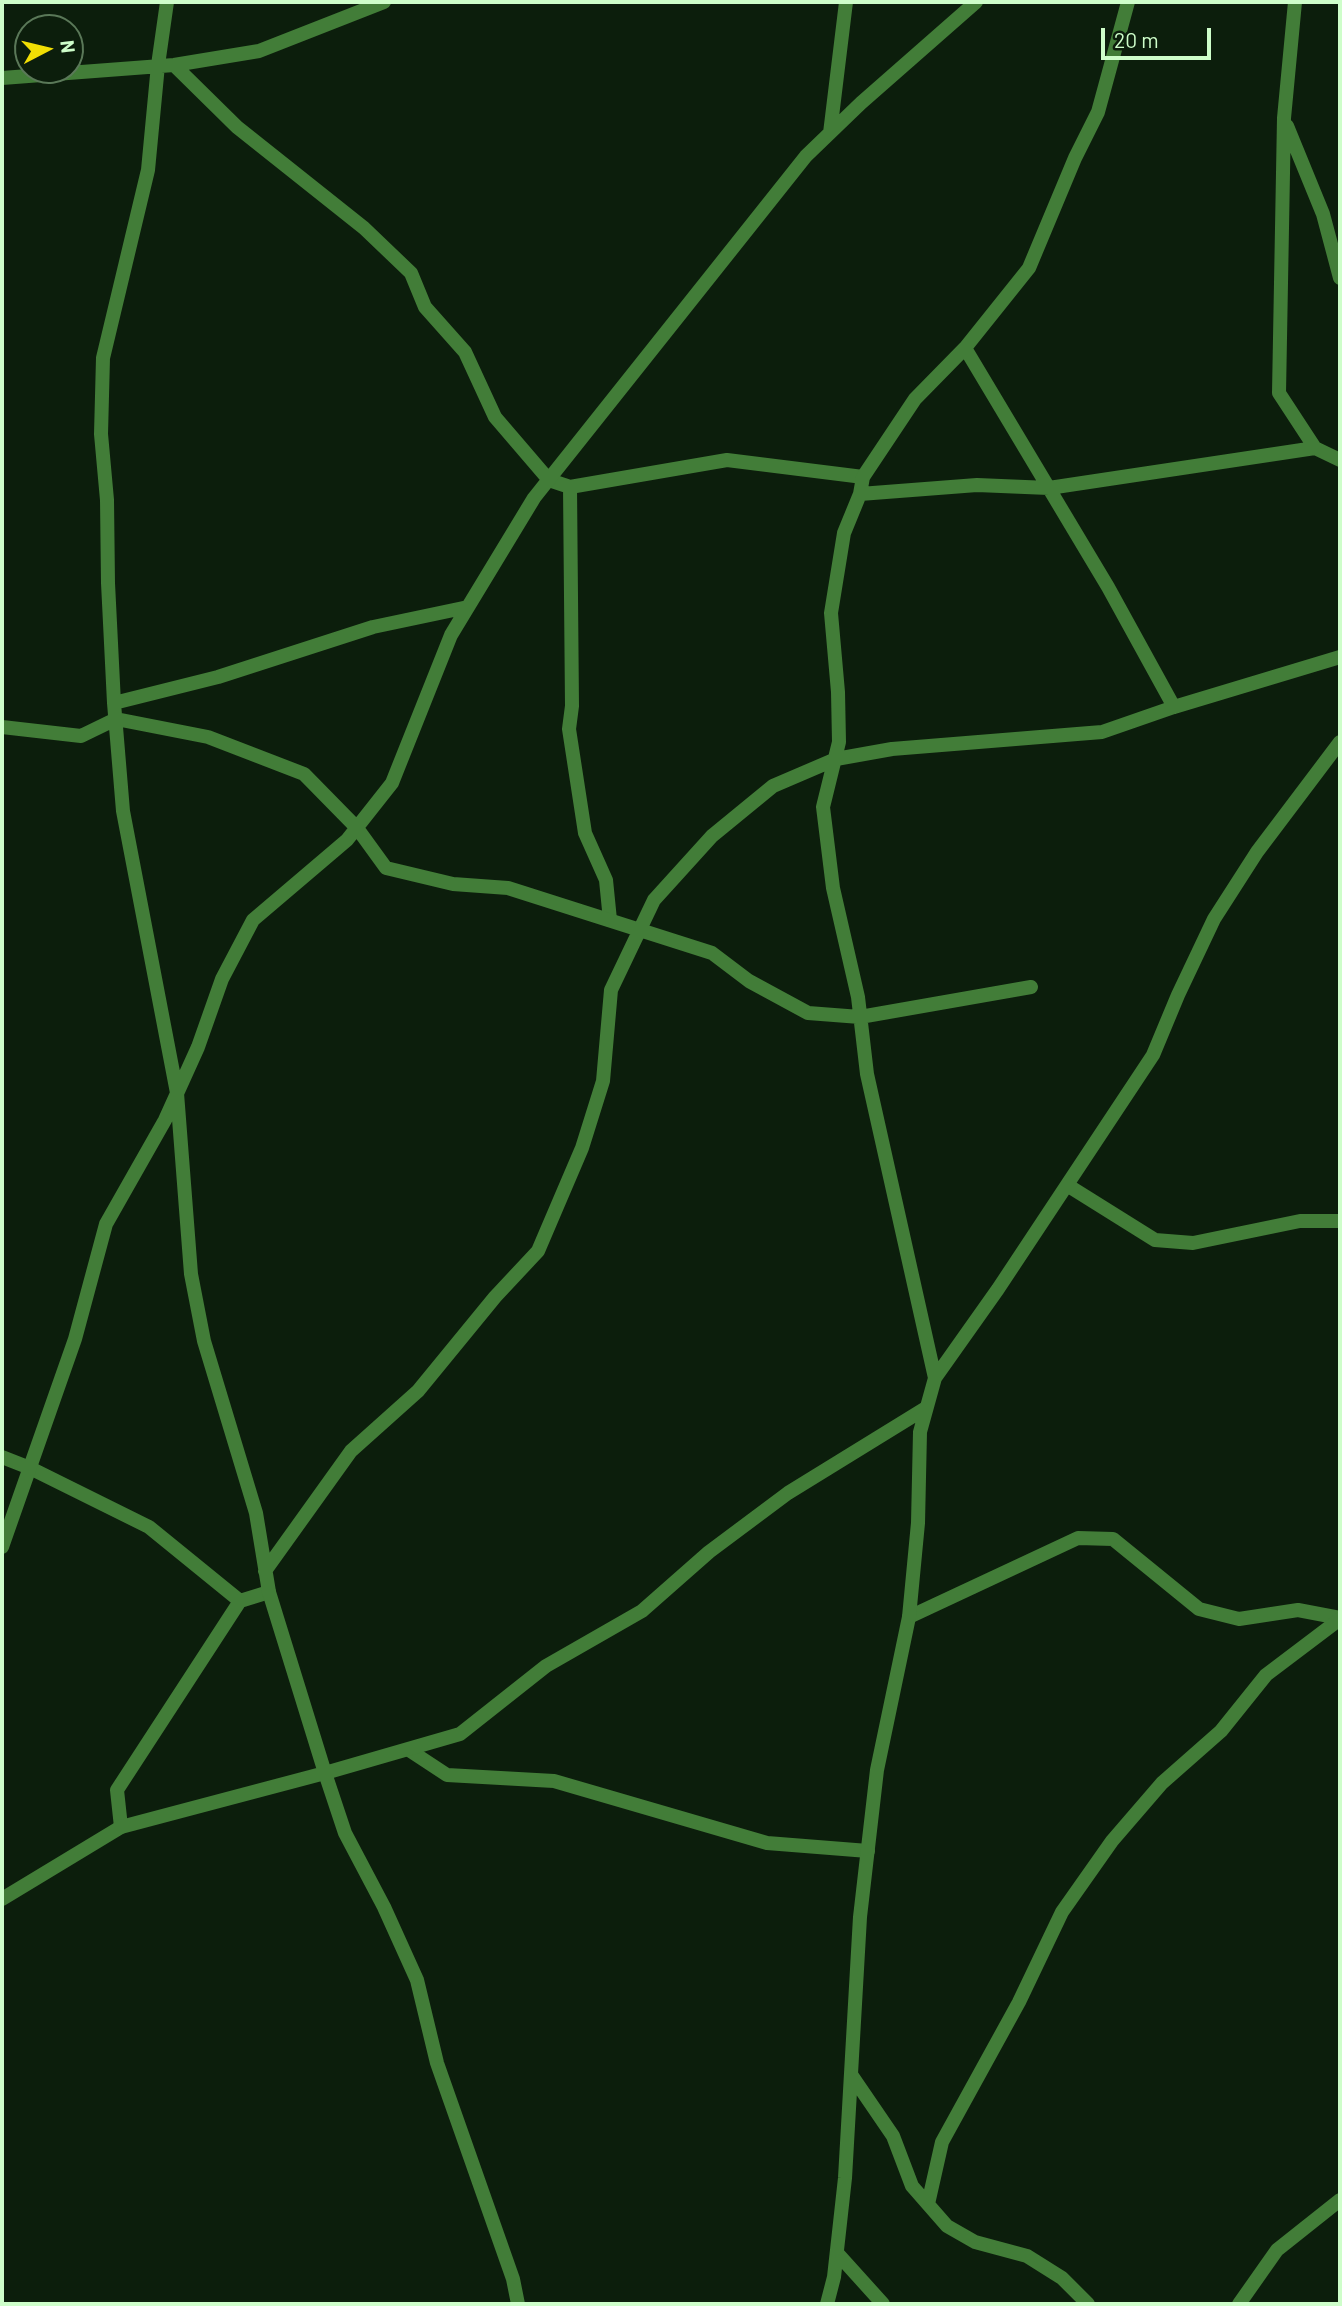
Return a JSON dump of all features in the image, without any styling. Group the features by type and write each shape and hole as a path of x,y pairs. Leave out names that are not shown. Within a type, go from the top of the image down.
{"street":[{"path":"167,2 148,170 103,358 101,435 107,500 114,703 123,811 177,1093 191,1274 204,1340 256,1513 269,1592 325,1773 345,1833 384,1907 416,1980 437,2063 509,2267 519,2304"},
{"path":"2,78 174,65 260,51 384,2"},
{"path":"830,133 846,2"},
{"path":"2,1547 75,1339 106,1224 165,1120 198,1047 222,979 253,920 347,840 392,783 451,635 534,498 806,156 976,2"},
{"path":"934,1378 867,1074 858,997 833,888 823,807 839,742 831,613 844,533 860,494 863,477 915,399 965,348 1029,268 1075,158 1098,112 1128,2"},
{"path":"1295,2 1284,118 1279,394 1315,448 1340,460"},
{"path":"174,65 237,127 364,228 411,273 425,307 465,352 495,417 549,480 570,487 727,460 863,477"},
{"path":"1284,118 1323,214 1340,278"},
{"path":"965,348 1174,706"},
{"path":"860,494 977,485 1049,488 1315,448"},
{"path":"570,487 572,706 569,729 585,833 606,880 610,920"},
{"path":"114,703 218,677 373,627 468,607"},
{"path":"265,1571 351,1451 418,1391 495,1297 538,1251 582,1148 603,1081 611,990 654,900 712,836 774,786 836,759 892,748 1102,732 1174,706 1340,657"},
{"path":"2,727 81,736 116,719 208,737 303,774 357,828 386,868 453,884 508,888 712,953 749,981 808,1013 860,1017 1031,987"},
{"path":"827,2304 837,2253 852,2076 860,1917 877,1770 909,1617 918,1523 920,1432 934,1378 998,1289 1153,1055 1214,919 1257,852 1340,742"},
{"path":"1067,1185 1155,1240 1192,1244 1300,1221 1340,1221"},
{"path":"2,1899 121,1827 460,1734 546,1666 642,1611 709,1552 788,1493 926,1408"},
{"path":"2,1457 30,1468 149,1527 240,1601"},
{"path":"909,1617 1078,1538 1113,1539 1199,1609 1239,1619 1298,1609 1340,1618"},
{"path":"121,1827 117,1790 240,1601 269,1592"},
{"path":"928,2204 942,2141 1018,2002 1062,1912 1105,1851 1162,1783 1221,1731 1266,1675 1340,1618"},
{"path":"409,1750 447,1775 554,1781 767,1843 868,1851"},
{"path":"852,2076 892,2136 912,2186 947,2226 975,2242 1027,2256 1062,2278 1088,2304"},
{"path":"1239,2304 1277,2250 1340,2200"},
{"path":"837,2253 883,2304"}]}
